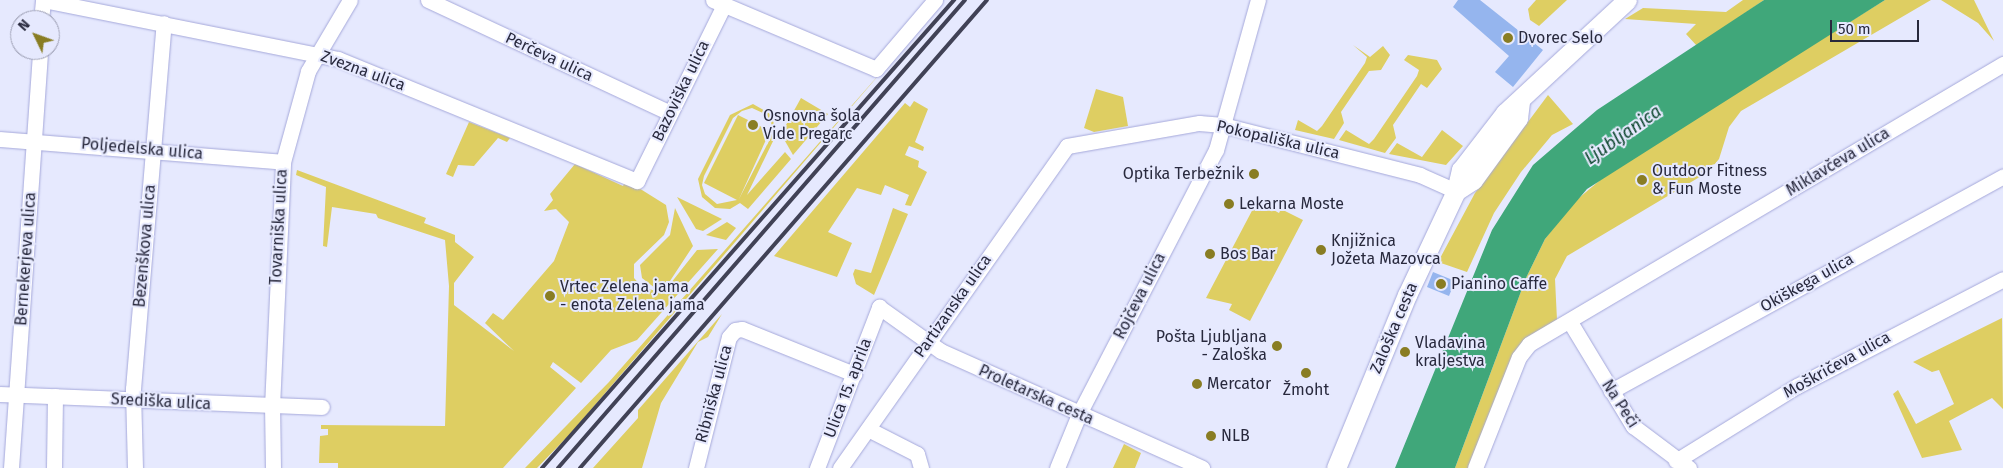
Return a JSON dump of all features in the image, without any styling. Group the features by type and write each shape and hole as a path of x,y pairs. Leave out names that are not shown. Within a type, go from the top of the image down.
{"main road":[{"name":"Zaloška cesta","path":"1336,468 1407,295 1456,191 1461,170 1505,113 1520,102 1627,0"}],"street":[{"name":"Zvezna ulica","path":"43,0 316,53 637,181 639,178"},
{"name":"Tovarniška ulica","path":"273,468 272,407 283,162 316,53 350,0"},
{"name":"Perčeva ulica","path":"428,0 670,113"},
{"path":"719,2 876,69 935,0"},
{"name":"Rojčeva ulica","path":"1057,468 1079,414 1216,150 1258,0"},
{"name":"Bazoviška ulica","path":"639,178 719,2"},
{"name":"Bezenškova ulica","path":"135,468 132,401 164,23"},
{"name":"Bernekerjeva ulica","path":"11,468 39,60"},
{"name":"Miklavčeva ulica","path":"1475,468 1522,352 2003,64"},
{"name":"Pokopališka ulica","path":"1067,146 1199,124 1223,125 1420,175 1456,191"},
{"name":"Poljedelska ulica","path":"0,139 283,162"},
{"name":"Partizanska ulica","path":"840,468 1067,146"},
{"name":"Okiškega ulica","path":"1611,391 2003,176"},
{"name":"Moškričeva ulica","path":"1682,464 1858,352 2003,279"},
{"name":"Proletarska cesta","path":"879,308 929,342 1079,414 1202,468"},
{"name":"Ulica 15. aprila","path":"817,468 879,308"},
{"name":"Na Peči","path":"1570,322 1611,391 1642,436 1682,464"},
{"name":"Ribniška ulica","path":"696,468 727,345 735,330 742,329 854,374"},
{"name":"Središka ulica","path":"0,394 55,402 132,401 272,407 322,407"},
{"path":"54,468 55,402"},
{"path":"868,429 917,454 921,468"}],"shaded area":[{"path":"1536,0 1567,0 1539,26 1530,20 1528,9"},
{"path":"1743,0 1764,0 1697,46 1686,34 1696,24 1625,19 1643,8 1726,12"},
{"path":"1885,0 1931,0 1741,111 1729,127 1719,159 1708,172 1567,256 1555,279 1557,320 1535,334 1469,468 1455,468 1526,278 1545,239 1573,203 1618,165"},
{"path":"1941,0 1974,0 1994,41 1978,23"},
{"path":"1353,45 1370,57 1383,46 1390,55 1381,70 1369,71 1341,112 1344,123 1334,139 1295,130 1298,120 1317,131 1365,63 1367,57"},
{"path":"1408,55 1437,60 1442,69 1427,88 1421,84 1393,125 1396,138 1385,153 1339,140 1346,130 1369,144 1374,139 1417,76 1419,70 1404,60"},
{"path":"890,62 570,434 537,468 525,468 609,382"},
{"path":"1096,89 1123,97 1128,126 1094,132 1084,128"},
{"path":"1548,95 1573,124 1552,135 1521,172 1494,213 1467,272 1438,262 1475,193"},
{"path":"801,98 828,114 793,155 781,134"},
{"path":"914,101 928,109 915,142 924,147 923,151 909,146 905,155 919,161 918,167 927,172 911,206 905,205 909,195 885,185 881,195 857,188 828,232 852,243 837,277 774,256 905,103 910,107"},
{"path":"753,104 772,115 776,135 747,195 785,152 791,159 748,209 740,203 730,209 715,208 702,197 698,179 730,115","holes":["752,108 767,115 772,125 771,137 739,199 770,131 738,115 704,183 737,200 717,204 705,194 702,185 704,176 733,118 742,111"]},
{"path":"469,122 510,138 507,142 498,138 474,166 458,165 453,177 446,174"},
{"path":"1442,130 1463,146 1446,165 1389,154 1397,143 1422,157"},
{"name":"Vrtec Zelena jama - enota Zelena jama","path":"575,164 623,186 626,180 666,205 669,222 664,235 634,264 634,278 642,287 663,293 697,250 718,249 637,340 611,350 581,383 553,362 550,367 576,388 503,468 338,468 338,463 319,463 320,436 328,435 328,429 321,429 321,425 445,426 449,286 445,240 378,218 376,214 332,207 327,247 323,246 326,187 296,175 297,170 426,218 424,223 455,235 455,242 474,257 454,283 454,305 514,351 485,323 493,313 503,320 554,261 569,222 556,209 544,211 553,200 550,194"},
{"path":"677,197 722,219 703,231 696,229"},
{"path":"1255,205 1266,211 1268,207 1279,213 1281,209 1303,220 1250,321 1229,310 1232,304 1206,298"},
{"path":"675,208 693,246 670,281 655,288 642,278 640,265 670,235"},
{"path":"893,208 908,214 874,295 856,284 853,274 855,269 871,273"},
{"path":"727,222 736,228 726,240 706,235"},
{"path":"722,314 708,337 698,342 661,403 642,468 593,468 638,418 638,410"},
{"path":"2002,318 2003,409 1992,398 1949,421 1962,450 1922,458 1893,394 1898,390 1916,424 1954,404 1939,370 1932,372 1913,362"},
{"path":"1124,444 1141,453 1135,468 1113,468"}],"water":[{"name":"Ljubljanica","path":"1764,0 1885,0 1587,189 1545,239 1526,278 1455,468 1395,468 1492,230 1533,165 1597,110"}],"building":[{"name":"Dvorec Selo","path":"1458,0 1480,0 1543,50 1513,87 1495,72 1509,56 1453,7"},
{"name":"Pianino Caffe","path":"1433,272 1455,281 1449,296 1427,287"}],"railway":[{"path":"542,468 954,0"},
{"path":"558,468 965,0"},
{"path":"580,468 987,0"}],"place":[{"name":"Dvorec Selo","path":"1508,38"},
{"name":"Osnovna šola Vide Pregarc","path":"753,125"},
{"name":"Optika Terbežnik","path":"1254,174"},
{"name":"Outdoor Fitness & Fun Moste","path":"1642,180"},
{"name":"Lekarna Moste","path":"1229,204"},
{"name":"Knjižnica Jožeta Mazovca","path":"1321,250"},
{"name":"Bos Bar","path":"1210,254"},
{"name":"Pianino Caffe","path":"1441,284"},
{"name":"Vrtec Zelena jama - enota Zelena jama","path":"550,296"},
{"name":"Pošta Ljubljana - Zaloška","path":"1277,346"},
{"name":"Vladavina kraljestva","path":"1405,352"},
{"name":"Žmoht","path":"1306,373"},
{"name":"Mercator","path":"1197,384"},
{"name":"NLB","path":"1211,436"}]}
